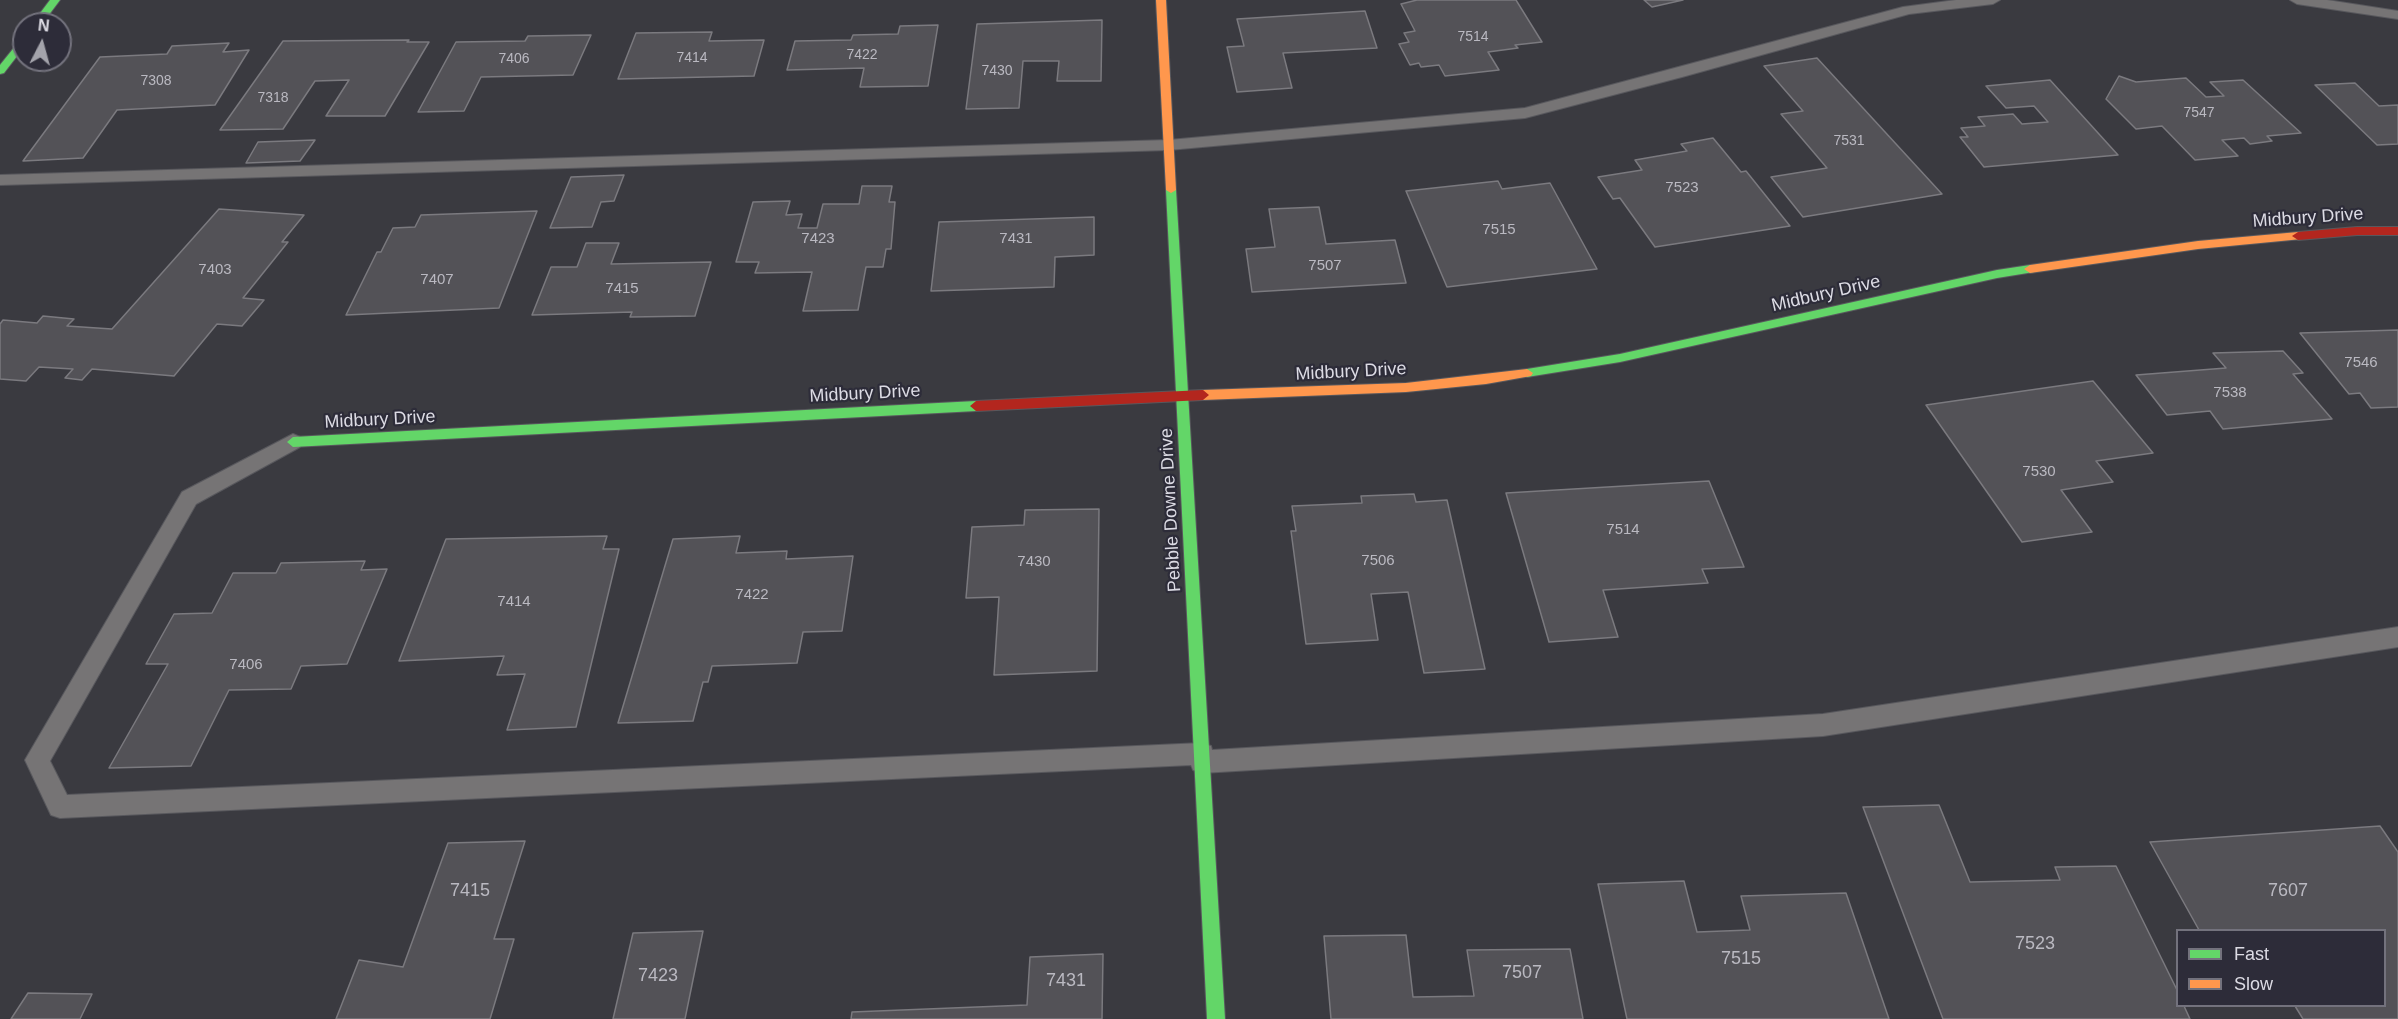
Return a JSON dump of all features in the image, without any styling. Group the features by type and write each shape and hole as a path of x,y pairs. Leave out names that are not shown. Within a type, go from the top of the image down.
{"street":[{"path":"46,12 56,0"},
{"name":"Pebble Downe Drive","path":"1161,0 1216,1019"},
{"path":"0,72 12,56"},
{"name":"Midbury Drive","path":"293,442 1183,395 1373,391 1485,380 1620,358 1997,274 2198,245 2357,231 2398,231"}],"lane":[{"path":"0,180 1169,145 1525,113 1677,75 1908,10 1993,0"},
{"path":"2297,0 2398,15"},
{"path":"293,442 189,498 37,760 60,807 1202,758 1823,725 2398,637"}],"building":[{"path":"1417,0 1516,0 1542,42 1515,45 1518,48 1488,52 1499,70 1445,76 1439,65 1421,67 1419,63 1410,65 1399,44 1409,42 1404,33 1415,31 1401,4"},
{"path":"1644,0 1683,0 1652,7"},
{"path":"1365,11 1377,48 1283,53 1292,88 1237,92 1227,47 1244,46 1237,19"},
{"path":"1102,20 1101,81 1057,81 1059,61 1023,61 1019,108 966,109 977,24"},
{"path":"938,25 928,86 860,87 864,68 787,70 795,41 851,40 853,35 898,34 900,26"},
{"path":"712,32 709,41 764,40 754,76 618,79 636,33"},
{"path":"591,35 573,75 481,77 464,111 418,112 456,42 525,41 528,36"},
{"path":"409,40 407,42 429,42 385,116 326,116 349,80 315,81 283,129 220,130 283,41"},
{"path":"229,43 223,52 249,50 215,105 117,110 83,158 23,161 100,57 167,54 172,46"},
{"path":"1817,58 1942,194 1803,217 1771,177 1827,168 1781,114 1803,111 1764,66"},
{"path":"2119,76 2136,82 2186,78 2206,97 2224,96 2210,82 2243,80 2301,133 2267,136 2272,141 2250,144 2244,138 2222,140 2238,156 2195,160 2162,126 2136,129 2106,99"},
{"path":"2050,80 2118,155 1984,167 1960,137 1968,137 1961,128 1985,126 1978,117 2013,114 2022,124 2048,122 2034,106 2006,108 1986,86"},
{"path":"2355,83 2379,106 2398,105 2398,144 2377,145 2315,85"},
{"path":"1713,138 1741,172 1746,171 1790,226 1655,247 1620,198 1613,199 1598,177 1642,170 1635,160 1687,151 1681,144"},
{"path":"315,140 300,161 246,163 258,142"},
{"path":"624,175 614,201 601,202 592,227 550,228 571,177"},
{"path":"1498,181 1502,189 1550,183 1597,269 1447,287 1406,191"},
{"path":"862,186 892,186 889,202 895,202 891,249 886,249 883,267 866,267 858,310 803,311 812,272 755,273 759,262 736,262 753,202 790,201 786,215 802,214 798,228 817,228 823,204 859,204"},
{"path":"1319,207 1326,244 1395,240 1406,283 1252,292 1246,249 1275,247 1269,209"},
{"path":"219,209 304,215 282,242 288,242 243,298 264,300 242,326 217,324 174,376 92,369 82,380 65,378 73,369 39,367 26,381 0,379 0,324 3,320 37,323 43,316 74,319 67,326 112,329"},
{"path":"537,211 499,308 346,315 377,252 381,252 393,228 415,227 421,215"},
{"path":"1094,217 1094,255 1055,257 1054,287 931,291 939,222"},
{"path":"586,243 619,243 611,264 711,262 695,316 630,317 632,312 532,315 551,267 577,267"},
{"path":"2398,330 2398,407 2371,408 2360,393 2349,394 2300,333"},
{"path":"2283,351 2303,373 2293,374 2332,419 2223,429 2210,411 2167,415 2136,375 2226,368 2213,353"},
{"path":"2093,381 2153,453 2096,461 2113,482 2061,490 2092,532 2022,542 1926,405"},
{"path":"1709,481 1744,567 1702,569 1708,583 1603,590 1618,637 1549,642 1506,493"},
{"path":"1414,494 1416,502 1447,500 1485,669 1424,673 1408,592 1371,594 1378,640 1306,644 1291,531 1296,531 1292,506 1362,503 1361,496"},
{"path":"1099,509 1097,671 994,675 999,597 966,598 972,527 1024,525 1025,510"},
{"path":"607,536 603,549 619,549 576,727 507,730 525,674 497,675 504,656 399,661 446,539"},
{"path":"740,536 736,553 787,551 786,559 853,556 842,631 803,632 797,663 712,666 708,682 703,682 693,721 618,723 673,539"},
{"path":"365,561 361,570 387,569 347,664 301,666 291,689 229,690 191,766 109,768 168,664 146,664 174,614 212,613 233,573 276,573 281,563"},
{"path":"1939,805 1970,882 2060,880 2055,867 2116,866 2176,988 2176,1007 2184,1007 2190,1019 1943,1019 1863,807"},
{"path":"2380,826 2398,852 2398,1019 2303,1019 2296,1007 2386,1007 2386,929 2198,929 2150,842"},
{"path":"525,841 494,939 514,939 490,1019 336,1019 359,960 403,967 448,843"},
{"path":"1684,881 1697,932 1750,930 1741,896 1846,893 1889,1019 1627,1019 1598,884"},
{"path":"703,931 685,1019 613,1019 633,933"},
{"path":"1406,935 1413,997 1474,996 1467,950 1570,949 1583,1019 1331,1019 1324,936"},
{"path":"1103,954 1102,1019 851,1019 852,1012 1027,1005 1030,957"},
{"path":"28,993 92,994 80,1019 11,1019"}],"traffic: fast":[{"path":"46,12 55,0"},
{"path":"0,71 12,56"},
{"path":"1171,190 1216,1019"},
{"path":"1527,373 1620,358 1997,274 2030,269"},
{"path":"293,442 976,406"}],"traffic: slow":[{"path":"1161,0 1171,190"},
{"path":"2030,269 2198,245 2298,236"},
{"path":"1203,395 1406,387 1527,373"}],"traffic: jam":[{"path":"2298,236 2357,231 2398,231"},
{"path":"976,406 1203,395"}]}
